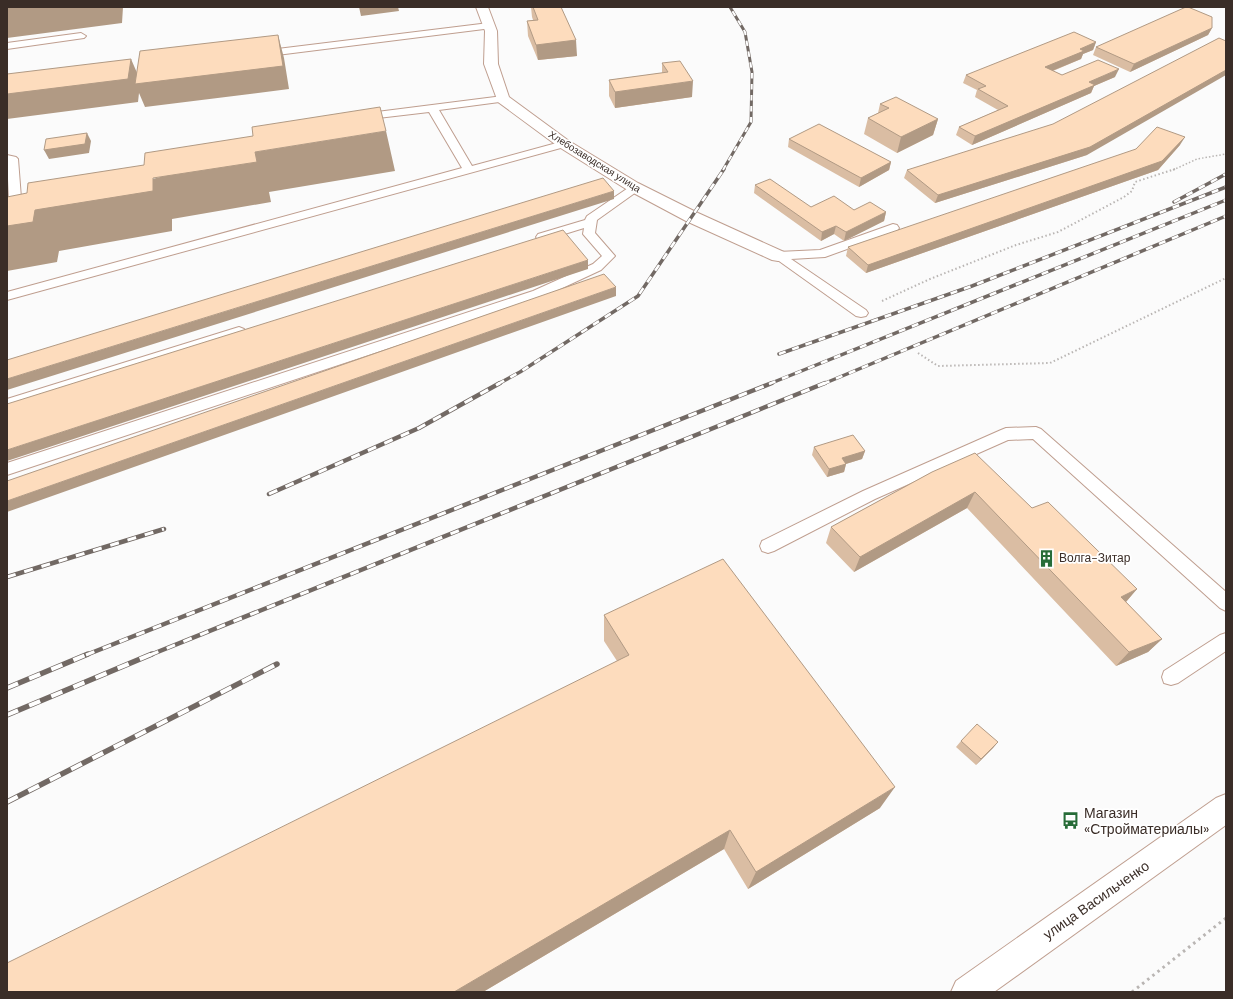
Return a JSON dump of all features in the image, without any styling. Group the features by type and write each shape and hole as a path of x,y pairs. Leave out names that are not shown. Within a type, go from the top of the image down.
{"street":[{"path":"482,7 491,31 491,64 503,99"},
{"name":"Хлебозаводская улица","path":"503,99 564,144 634,188 692,217 778,256"},
{"name":"улица Васильченко","path":"967,992 1226,808"}],"lane":[{"path":"252,55 489,26"},
{"path":"7,46 81,36"},
{"path":"350,120 503,99"},
{"path":"432,108 469,170"},
{"path":"7,296 564,144"},
{"path":"7,158 12,159 15,203 38,197"},
{"path":"7,469 538,294 597,267 609,256 589,234 591,219 634,188"},
{"path":"530,241 590,222"},
{"path":"778,256 821,254 893,228"},
{"path":"778,256 861,313"},
{"path":"7,404 249,328"},
{"path":"768,546 869,495 1006,434 1036,433 1226,603"},
{"path":"1171,676 1226,641"}],"path":[{"path":"861,313 930,279 1016,245 1058,232 1110,206 1124,197 1132,191 1135,182 1170,171 1197,159 1226,154"},
{"path":"918,352 938,366 1050,363 1226,278"},
{"path":"1132,992 1226,918"}],"building":[{"path":"533,7 561,7 576,40 536,45 527,21 538,20"},
{"path":"1186,7 1212,17 1212,28 1134,64 1096,47"},
{"path":"1074,32 1096,42 1080,49 1084,51 1045,67 1062,75 1098,60 1119,69 1089,82 1095,85 975,136 959,127 1008,106 978,89 986,86 966,75"},
{"path":"278,35 283,66 135,84 140,51"},
{"path":"1219,38 1226,41 1226,70 1090,147 938,195 907,170 1053,124"},
{"path":"131,59 128,79 7,94 7,74"},
{"path":"680,61 693,81 615,92 609,80 668,72 662,63"},
{"path":"896,97 938,119 901,137 868,118 889,108 880,104"},
{"path":"380,107 386,131 255,152 257,162 153,178 153,191 35,210 33,222 7,226 7,197 27,193 28,183 144,165 145,153 253,136 252,127"},
{"path":"819,124 891,162 861,178 789,139"},
{"path":"1157,127 1185,137 1162,161 868,265 848,247 1136,149"},
{"path":"87,133 85,144 44,150 46,139"},
{"path":"603,178 614,191 7,379 7,360"},
{"path":"770,179 811,207 834,196 854,210 870,202 886,212 846,232 836,226 822,232 755,185"},
{"path":"563,230 588,260 7,450 7,404"},
{"path":"604,274 616,287 7,501 7,481"},
{"path":"853,435 865,451 842,458 846,464 829,469 814,447"},
{"path":"975,453 1032,508 1048,502 1137,589 1121,597 1162,639 1129,652 975,492 860,557 831,527 932,472"},
{"path":"723,559 895,787 756,872 730,830 454,992 7,992 7,963 629,655 604,615"},
{"path":"977,724 998,742 981,759 961,741"}],"railway":[{"path":"723,170 751,122 752,72 745,32 730,7"},
{"path":"498,384 520,372 638,296 724,169"},
{"path":"1174,202 1226,174"},
{"path":"779,354 972,286 1226,187"},
{"path":"769,384 1226,200"},
{"path":"823,384 1226,216"},
{"path":"269,494 419,428 500,383"},
{"path":"86,655 772,383"},
{"path":"150,655 825,383"},
{"path":"7,577 164,529"},
{"path":"7,688 88,654"},
{"path":"7,715 152,654"},
{"path":"7,802 277,664"}],"place":[{"name":"Волга-Зитар","path":"1046,558"},
{"name":"Магазин «Стройматериалы»","path":"1071,821"}]}
